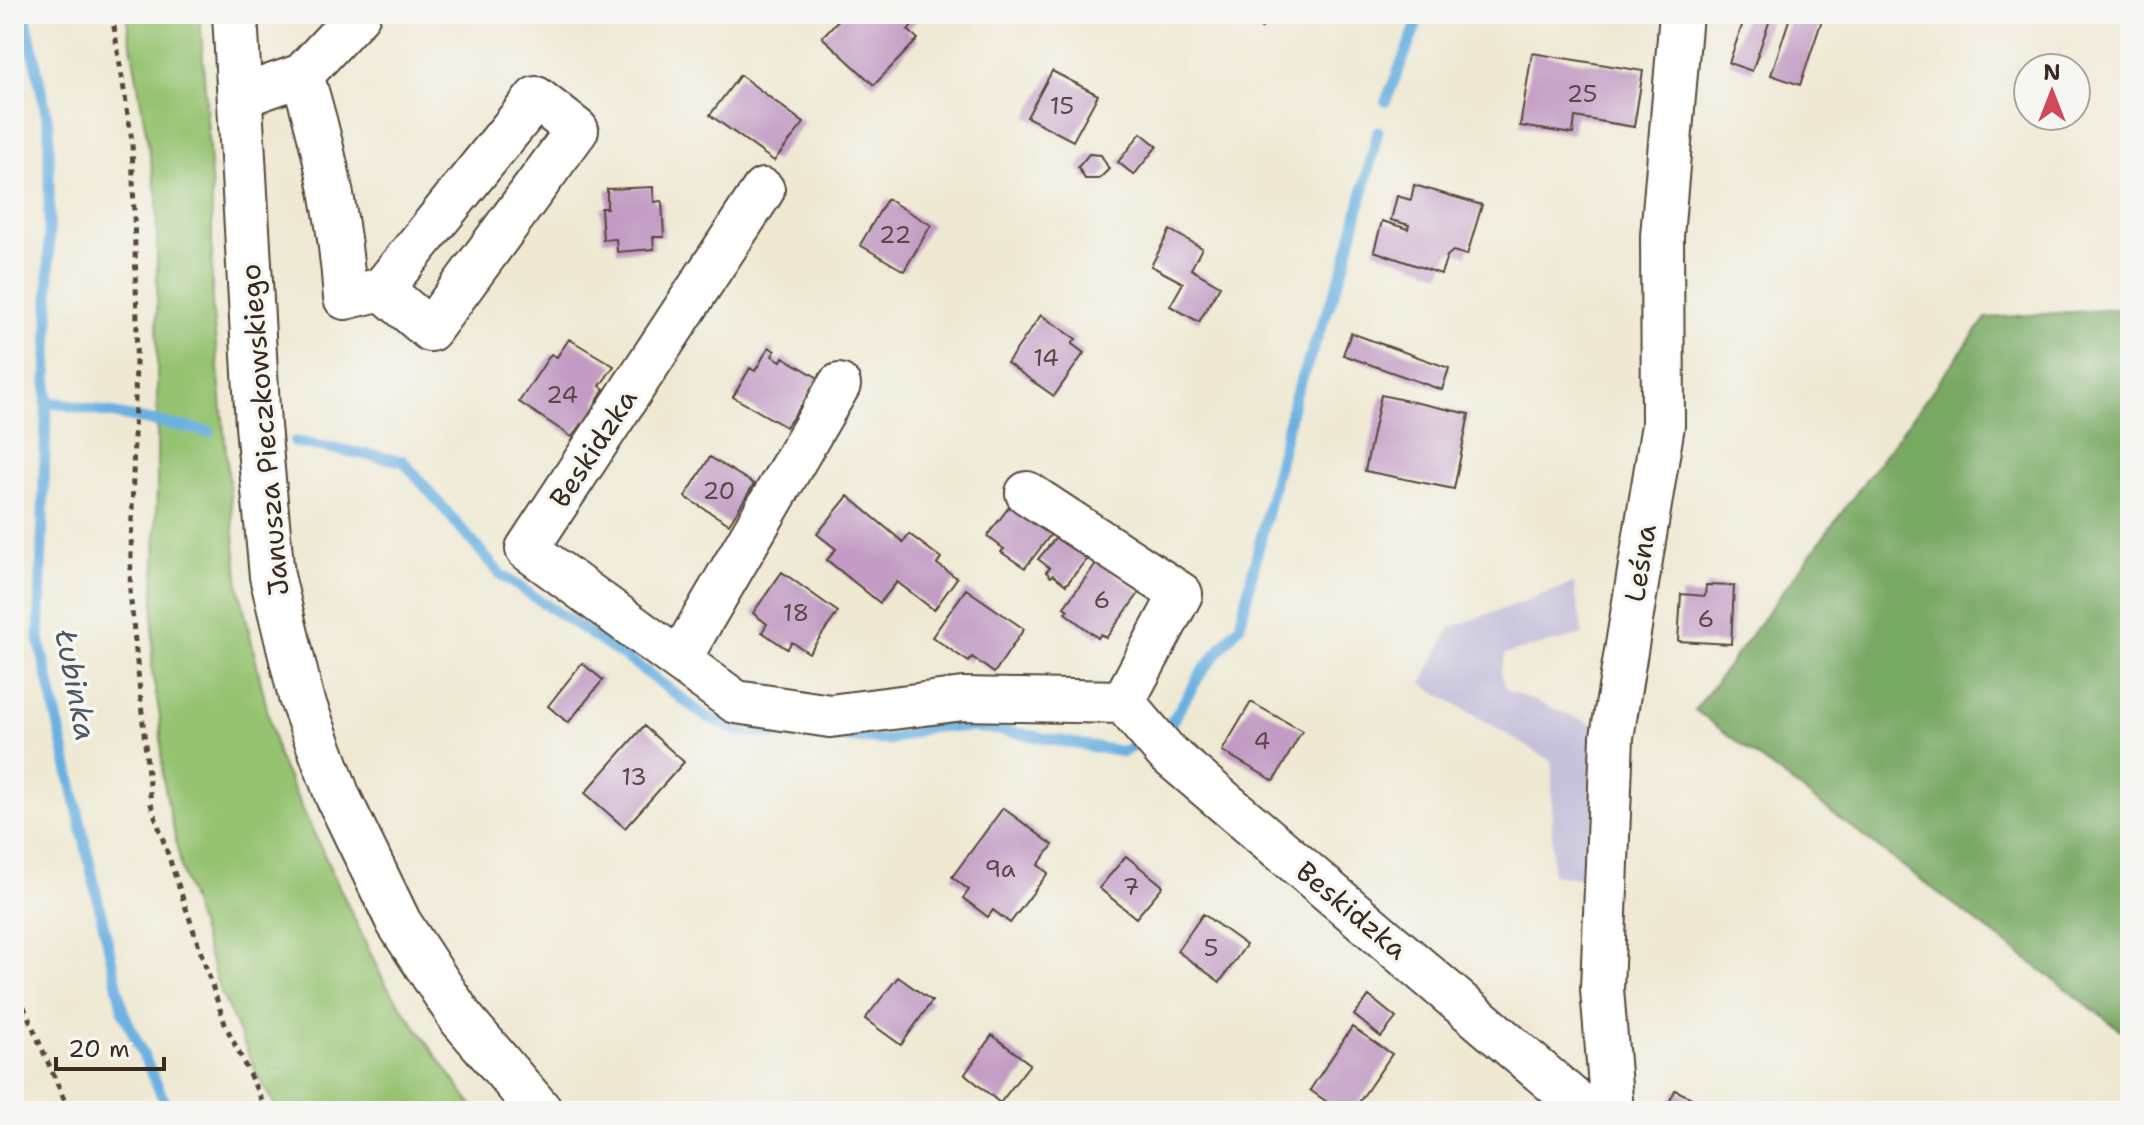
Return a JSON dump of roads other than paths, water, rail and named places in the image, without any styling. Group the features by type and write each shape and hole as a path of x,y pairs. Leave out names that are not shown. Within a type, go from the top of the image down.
{"main road":[{"name":"Janusza Pieczkowskiego","path":"235,14 258,426 272,576 301,697 338,797 399,923 461,1018 540,1111"}],"street":[{"path":"239,97 302,75 359,14"},
{"name":"Leśna","path":"1612,1111 1602,989 1612,737 1663,425 1662,236 1681,14"},
{"path":"302,75 322,140 341,239 345,298 382,289 536,98 577,130 430,330 382,289"},
{"name":"Beskidzka","path":"763,190 527,549 736,702 830,716 963,699 1130,712 1167,753 1587,1111"},
{"path":"679,660 839,385"},
{"path":"1027,493 1181,594 1130,712"}],"waterway":[{"name":"Łubinka","path":"25,14 49,126 49,324 39,639 123,1011 169,1111"},
{"path":"1386,101 1421,14"},
{"path":"1160,730 1171,723 1201,673 1240,625 1294,399 1345,264 1378,131"},
{"path":"46,401 210,432"},
{"path":"295,442 403,461 501,575 634,663 705,716 737,731 889,740 932,726 988,728 1123,752 1145,739"}]}
